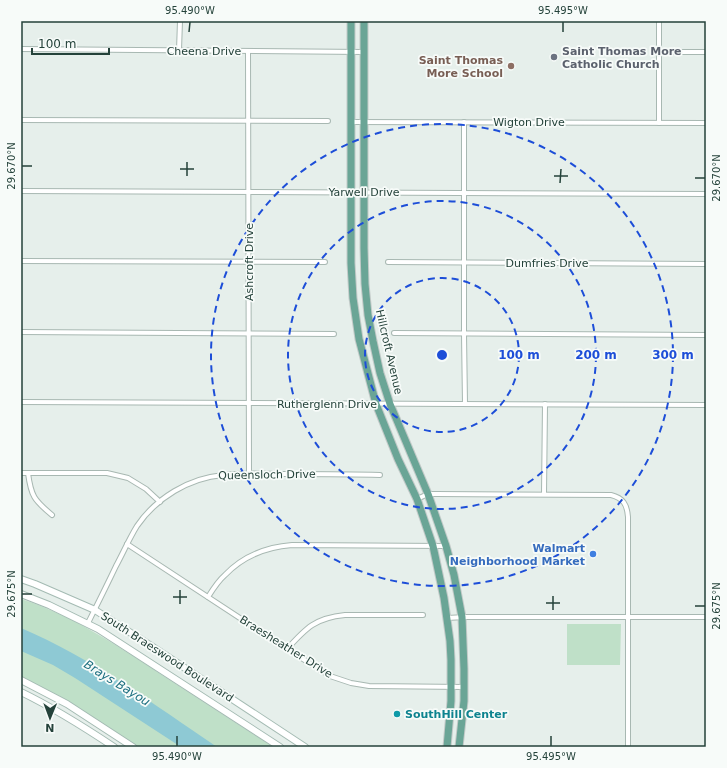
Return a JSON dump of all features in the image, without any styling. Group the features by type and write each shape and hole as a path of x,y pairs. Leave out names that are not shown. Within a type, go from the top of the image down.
{"main road":[{"path":"352,21 351,263 353,298 359,339 376,404 398,459 416,498 433,546 444,598 451,660 451,687 447,747"},
{"name":"Hillcroft Avenue","path":"364,21 364,248 368,315 379,366 390,404 428,494 446,546 454,575 462,617 463,640 464,701 459,747"},
{"name":"South Braeswood Boulevard","path":"21,579 94,610 305,747"},
{"name":"South Braeswood Boulevard","path":"21,594 88,623 280,747"},
{"path":"21,680 67,704 133,747"},
{"path":"199,694 207,682"},
{"path":"21,692 47,705 114,747"},
{"path":"449,718 453,732 452,747"},
{"path":"93,733 99,725"}],"street":[{"path":"179,50 180,21"},
{"path":"659,21 659,123"},
{"name":"Cheena Drive","path":"21,49 364,52"},
{"name":"Ashcroft Drive","path":"248,51 249,474"},
{"path":"659,52 706,52"},
{"path":"21,120 328,121"},
{"name":"Wigton Drive","path":"351,122 706,123"},
{"path":"464,122 465,404"},
{"name":"Yarwell Drive","path":"21,191 706,194"},
{"path":"21,261 325,262"},
{"name":"Dumfries Drive","path":"388,262 706,264"},
{"path":"21,332 334,334"},
{"path":"394,334 706,335"},
{"name":"Rutherglenn Drive","path":"21,402 706,405"},
{"path":"544,494 545,404"},
{"path":"21,472 107,473 128,478 146,489 160,502"},
{"path":"28,472 30,488 38,503 52,515"},
{"name":"Queensloch Drive","path":"88,623 127,544 138,526 160,502 187,484 204,478 222,475 380,474"},
{"path":"416,498 428,494 611,495 617,496 624,502 628,511 628,747"},
{"name":"Braesheather Drive","path":"127,544 330,676 355,684 376,686 464,687"},
{"path":"208,597 223,577 236,565 255,554 278,546 292,544 446,546"},
{"path":"287,649 307,628 324,619 334,616 423,615"},
{"path":"447,618 706,617"}],"green space":[{"path":"21,599 60,614 97,634 273,747 137,747 62,698 21,677"},
{"path":"567,624 621,624 620,665 567,665"}],"water":[{"name":"Brays Bayou","path":"21,628 97,667 217,747 181,747 75,678 53,665 21,651"}],"place":[{"name":"Saint Thomas More Catholic Church","path":"554,57"},
{"name":"Saint Thomas More School","path":"511,66"},
{"name":"Walmart Neighborhood Market","path":"593,554"},
{"name":"SouthHill Center","path":"397,714"}]}
